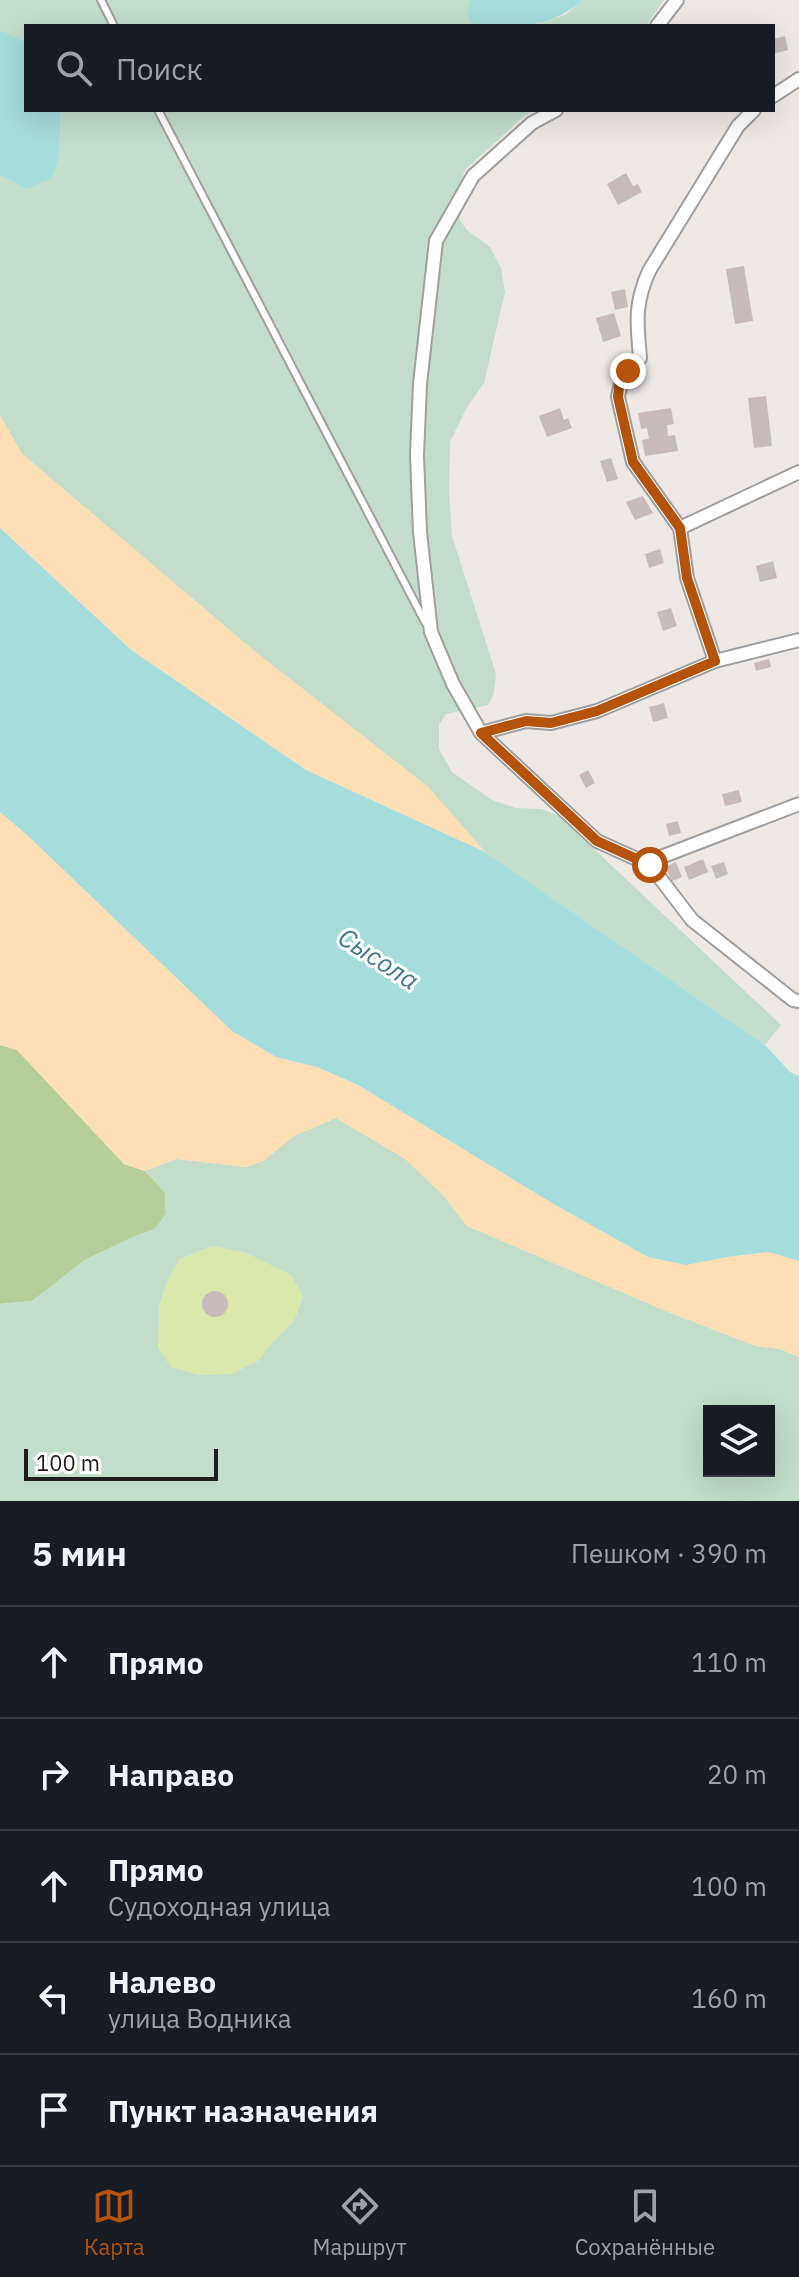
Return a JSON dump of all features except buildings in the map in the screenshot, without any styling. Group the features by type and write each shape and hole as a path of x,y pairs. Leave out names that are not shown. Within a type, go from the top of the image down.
{"street":[{"path":"659,24 677,0"},
{"path":"775,95 799,79"},
{"path":"552,112 532,123 473,176 436,241 420,384 417,455 420,532 431,632 453,684 481,733 597,841 650,865 692,920 793,1000 799,1001"},
{"path":"715,661 687,578 680,528 633,462 620,409 619,386 640,358 636,315 640,291 649,271 738,126 752,112"},
{"path":"680,528 799,472"},
{"path":"481,733 526,721 551,723 597,711 715,661 799,640"},
{"path":"650,865 661,857 799,804"}],"lane":[{"path":"101,0 113,24"},
{"path":"159,112 431,632"}],"green space":[{"path":"0,0 470,0 468,14 472,24 24,24 24,41 0,30"},
{"path":"583,0 664,0 647,24 538,24 565,15"},
{"path":"61,112 531,112 465,170 456,198 460,220 467,230 490,247 501,268 505,292 484,383 466,409 450,442 452,536 496,674 494,693 488,705 446,714 439,725 439,749 452,772 492,800 516,808 542,809 559,816 781,1025 765,1045 485,852 428,787 253,650 21,453 0,415 0,175 26,189 59,157"},
{"path":"0,1045 17,1050 124,1164 145,1171 165,1192 166,1214 155,1229 85,1260 32,1301 0,1304"},
{"path":"336,1118 406,1159 443,1195 467,1226 673,1314 756,1346 780,1349 799,1357 799,1501 0,1501 0,1304 32,1301 85,1260 155,1229 166,1214 165,1192 145,1171 176,1159 246,1167 263,1161 294,1136","holes":["212,1246 244,1252 291,1275 303,1296 294,1321 259,1360 232,1374 199,1375 171,1367 158,1347 159,1306 168,1279 180,1259"]},
{"path":"212,1246 244,1252 291,1275 303,1295 294,1321 259,1360 232,1374 199,1375 171,1367 158,1347 159,1306 168,1279 180,1259"}],"sand":[{"path":"0,415 21,453 253,650 428,787 485,852 306,770 130,649 0,528"},
{"path":"0,812 232,1031 276,1057 317,1067 358,1085 552,1203 648,1257 686,1265 769,1252 799,1261 799,1357 780,1349 756,1346 673,1314 467,1226 443,1195 405,1159 336,1118 294,1136 263,1161 246,1167 176,1159 145,1171 124,1164 17,1050 0,1045"}],"water":[{"path":"470,0 583,0 556,17 535,24 472,24 467,14"},
{"path":"0,30 24,41 24,112 61,112 59,157 52,178 26,189 0,175"},
{"name":"Сысола","path":"0,528 130,649 306,770 485,852 765,1045 790,1072 799,1076 799,1261 769,1252 686,1265 648,1257 552,1203 358,1085 317,1067 276,1057 232,1031 0,812"}],"route":[{"path":"628,371 619,386 618,397 633,462 680,528 687,578 715,661 597,711 551,723 526,721 481,733 597,841 650,865"}]}
